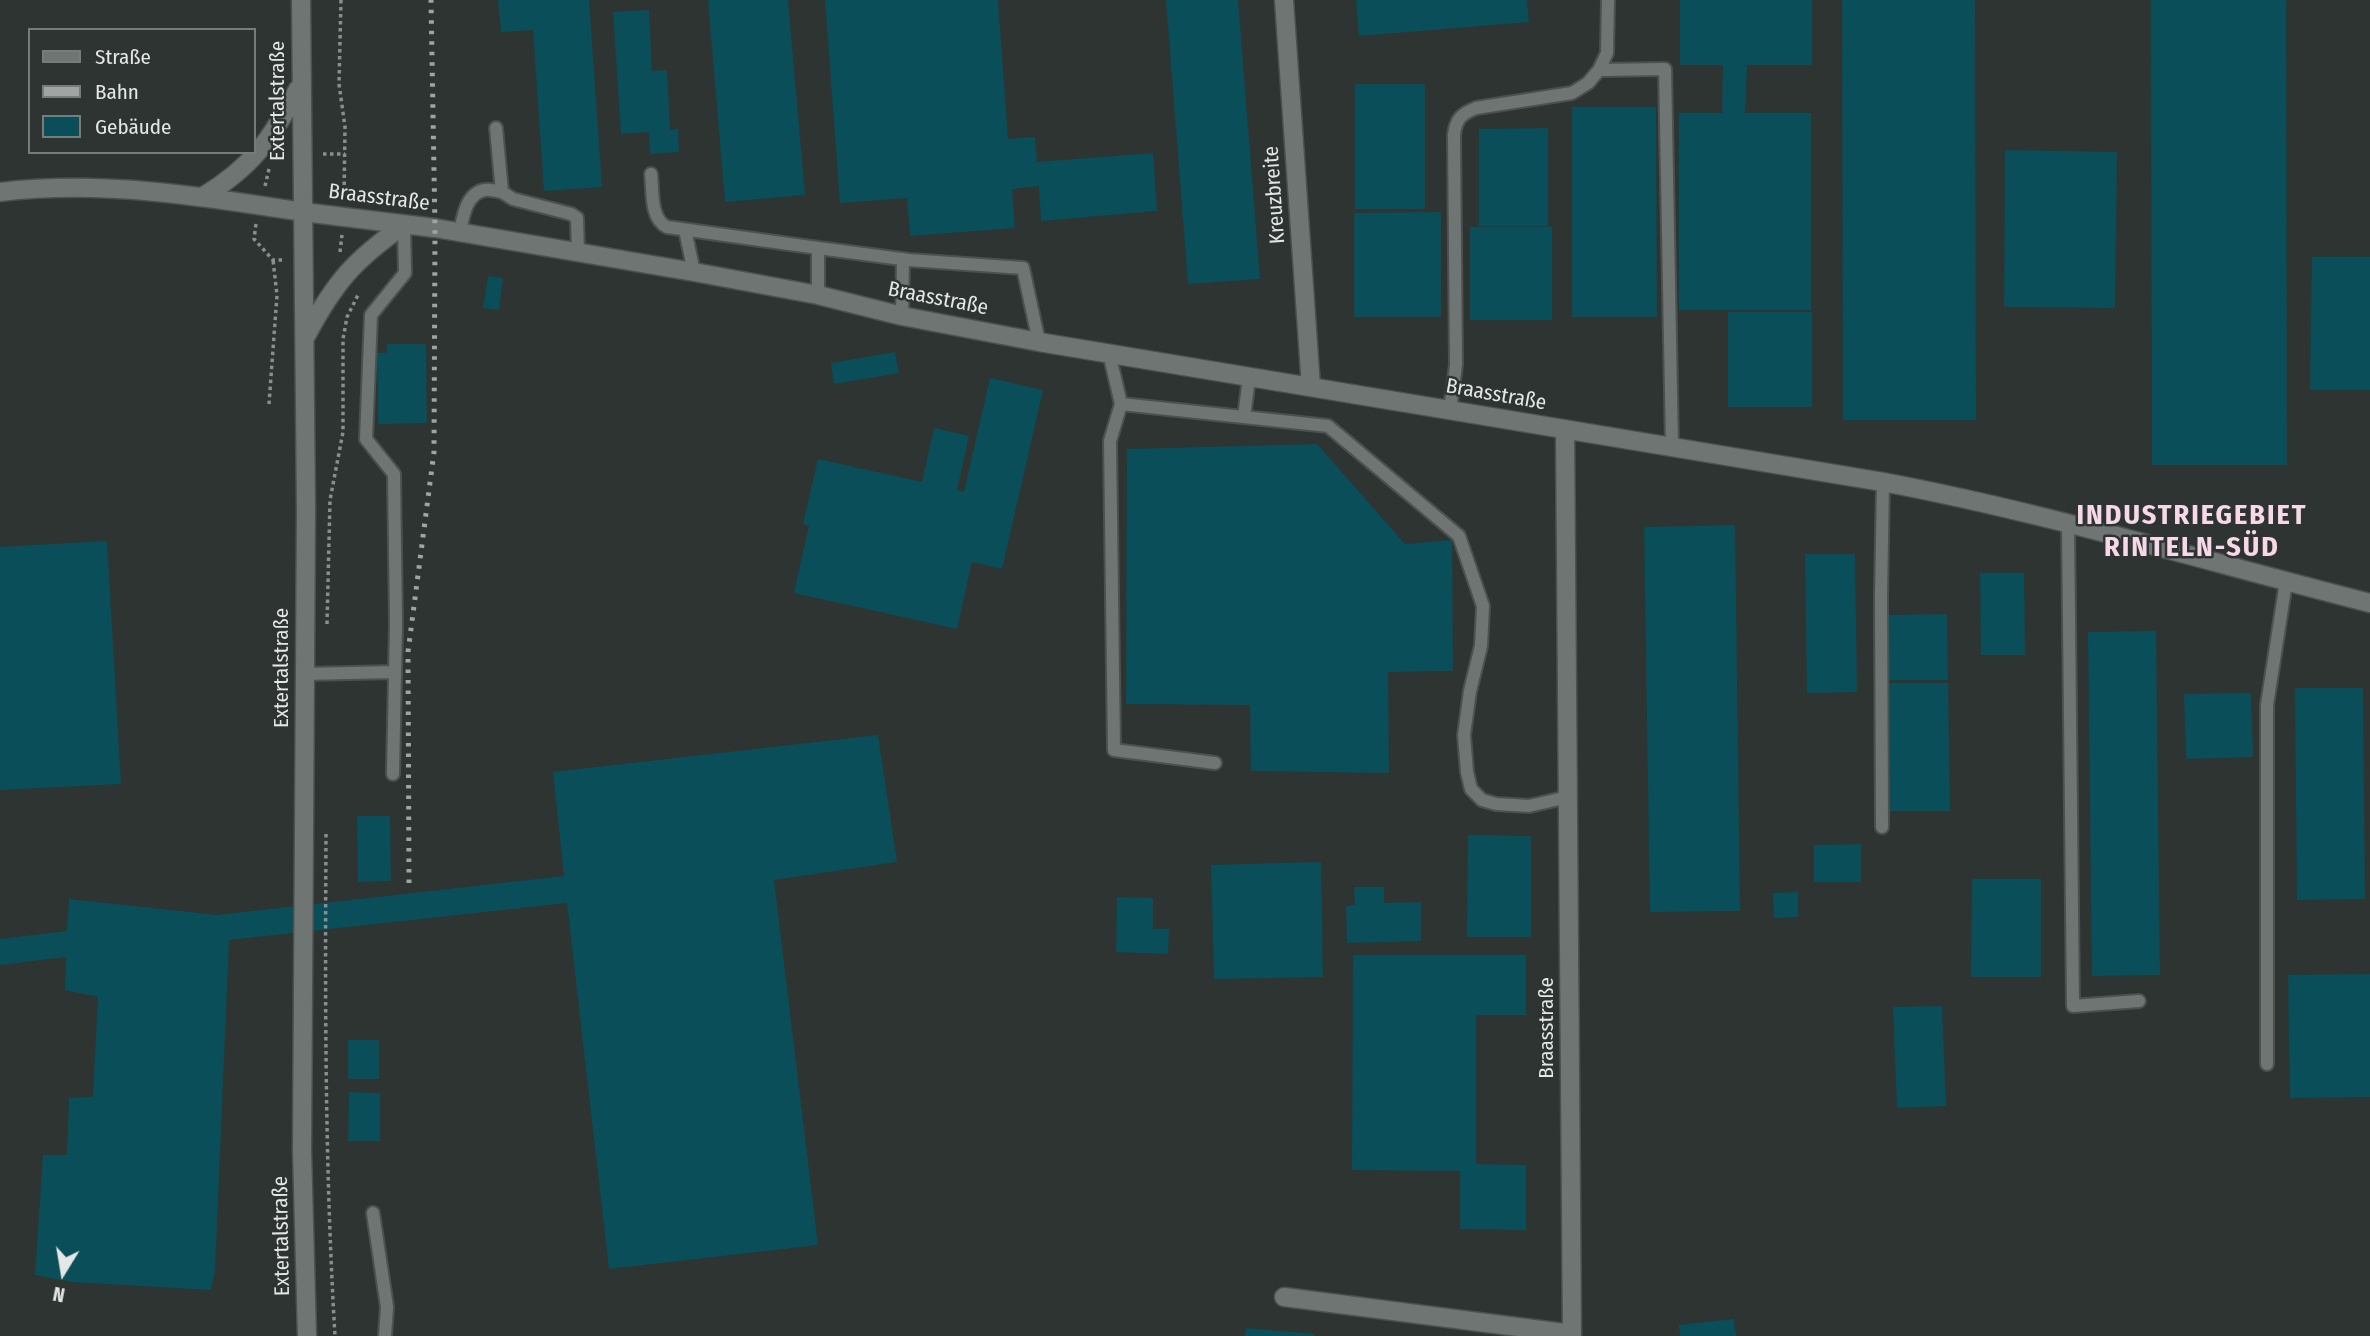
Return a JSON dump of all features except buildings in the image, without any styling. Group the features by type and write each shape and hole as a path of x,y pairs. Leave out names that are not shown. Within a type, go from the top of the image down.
{"street":[{"name":"Extertalstraße","path":"301,0 305,674 302,1151 307,1336"},
{"name":"Kreuzbreite","path":"1284,0 1311,387"},
{"path":"204,196 227,182 261,150 277,128 300,86"},
{"name":"Braasstraße","path":"0,192 38,188 121,188 204,196 460,232 695,272 1039,342 1672,446 1968,498 2370,603"},
{"path":"304,339 326,298 348,270 404,225"},
{"name":"Braasstraße","path":"1284,1297 1572,1335 1565,430"}],"lane":[{"path":"1450,410 1456,365 1455,122 1463,113 1476,108 1572,93 1588,83 1599,70 1607,53 1608,0"},
{"path":"1599,70 1665,69 1672,446"},
{"path":"496,128 502,192"},
{"path":"650,174 656,218 667,227 903,259 1023,268 1039,342"},
{"path":"460,232 468,202 475,194 485,190 502,192 513,199 571,214 577,218 578,252"},
{"path":"393,774 394,474 366,439 371,314 405,273 404,225"},
{"path":"685,230 695,272"},
{"path":"818,248 818,295"},
{"path":"902,316 903,259"},
{"path":"1109,353 1121,404 1110,441 1114,750 1215,763"},
{"path":"1244,416 1249,378"},
{"path":"1121,404 1328,426 1459,536 1483,607 1481,646 1469,691 1464,735 1471,789 1482,800 1496,804 1529,806 1568,797"},
{"path":"1882,827 1883,482"},
{"path":"2067,522 2073,1006 2139,1001"},
{"path":"2267,1064 2267,705 2286,582"},
{"path":"305,674 395,672"},
{"path":"373,1213 387,1307 385,1336"}],"path":[{"path":"269,404 277,295 273,260"}],"railway":[{"path":"409,883 408,652 434,452 435,228 431,0"}],"district":[{"name":"INDUSTRIEGEBIET RINTELN-SÜD","path":"2192,532"}]}
